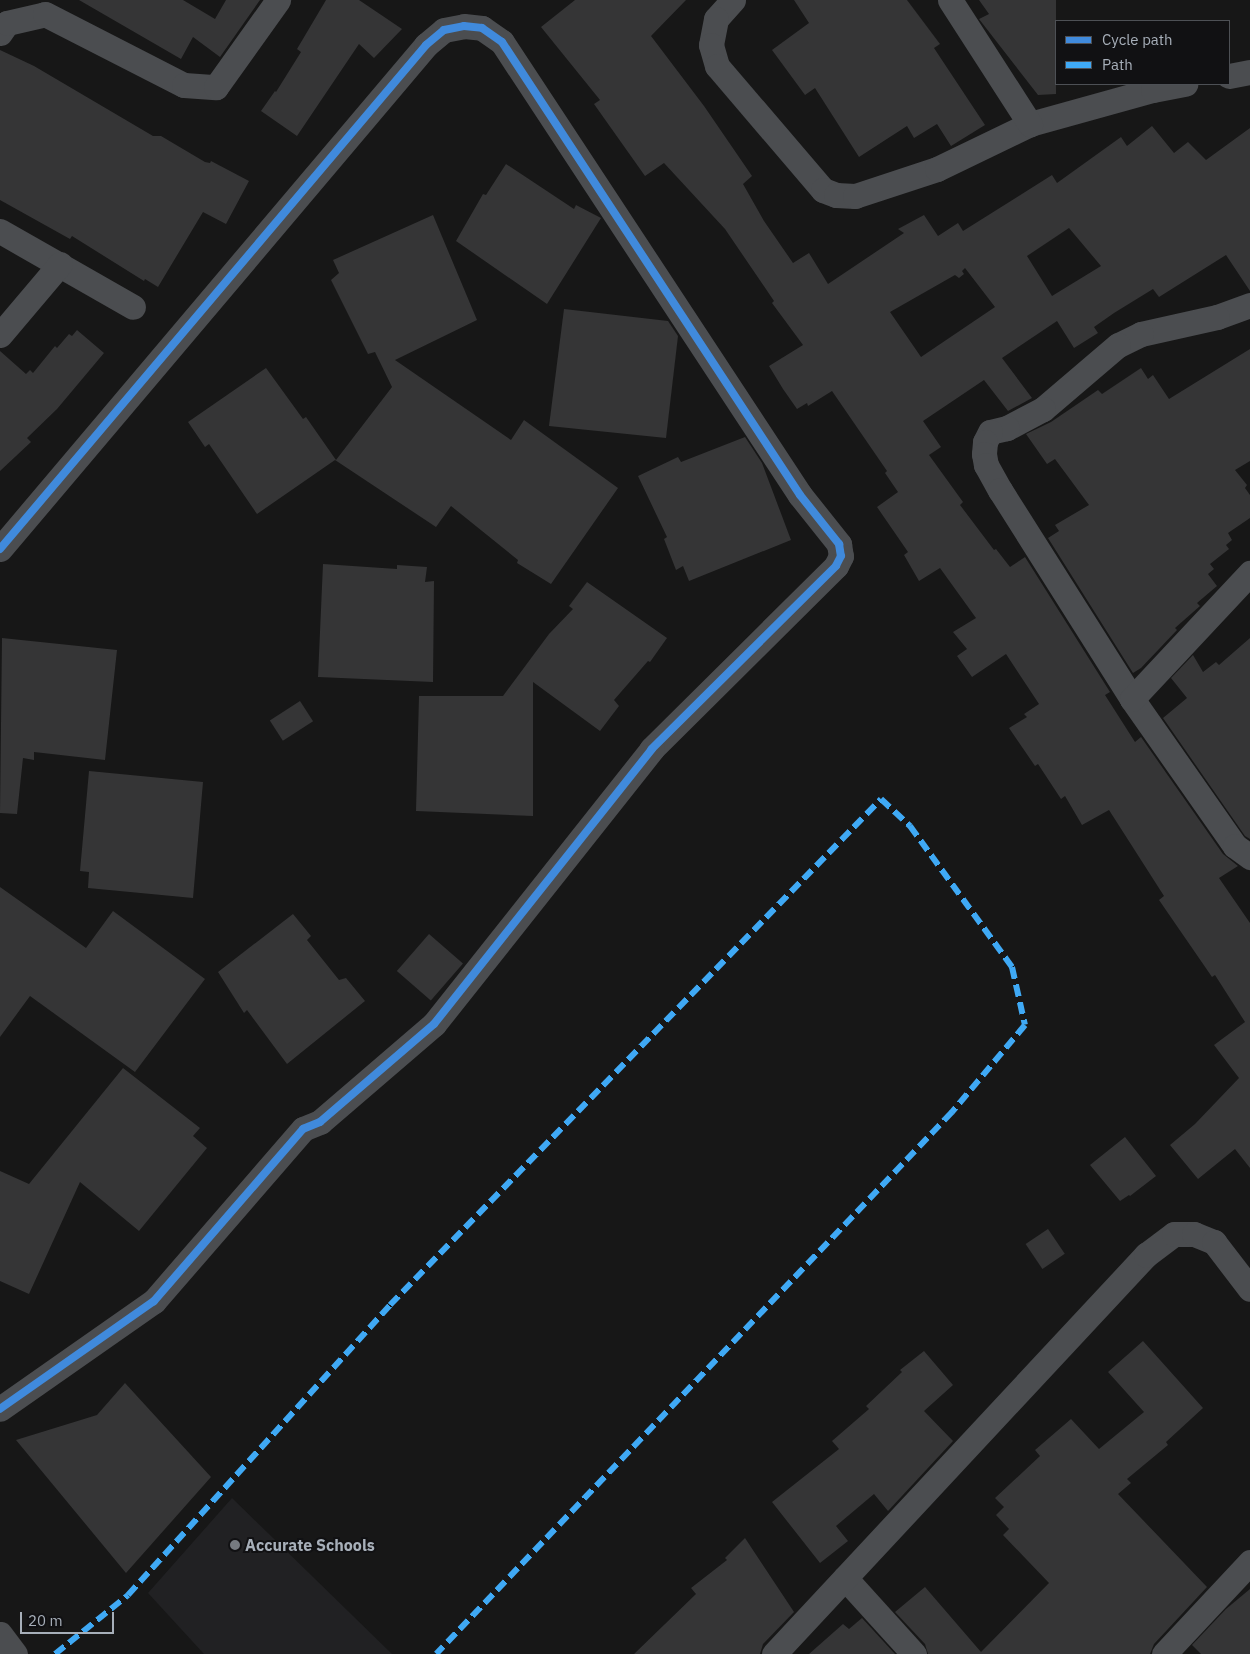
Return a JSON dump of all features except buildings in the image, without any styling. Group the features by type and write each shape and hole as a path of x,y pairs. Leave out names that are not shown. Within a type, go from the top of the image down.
{"street":[{"path":"0,33 7,23 44,14 184,86 216,87 278,0"},
{"path":"734,0 716,19 711,45 716,66 823,190 836,195 855,196 937,169 1030,124 1153,90 1180,85"},
{"path":"950,0 1030,124"},
{"path":"0,549 426,45 444,30 464,26 482,28 502,42 800,495 839,544 841,556 836,566 652,749 434,1024 320,1122 303,1129 154,1301 0,1409"},
{"path":"1230,76 1250,72"},
{"path":"0,231 133,307"},
{"path":"0,335 60,264"},
{"path":"1250,305 1217,317 1141,334 1118,344 1043,409 1007,428 990,432 985,442 986,465 1132,700 1235,846 1250,857"},
{"path":"1132,700 1250,573"},
{"path":"774,1654 1146,1255 1174,1234 1194,1234 1214,1242 1250,1289"},
{"path":"1164,1654 1250,1562"},
{"path":"845,1578 914,1654"},
{"path":"0,1634 15,1654"}],"shaded area":[{"name":"Accurate Schools","path":"232,1498 392,1654 204,1654 148,1593"}],"marked path":[{"path":"55,1654 128,1595 390,1305 881,799 910,826 1012,967 1025,1025 952,1112 436,1654"}],"cycle path":[{"path":"0,549 426,45 444,30 464,26 482,28 502,42 800,495 839,544 841,556 836,566 652,749 434,1024 320,1122 303,1129 154,1301 0,1409"}],"place":[{"name":"Accurate Schools","path":"235,1545"}]}
